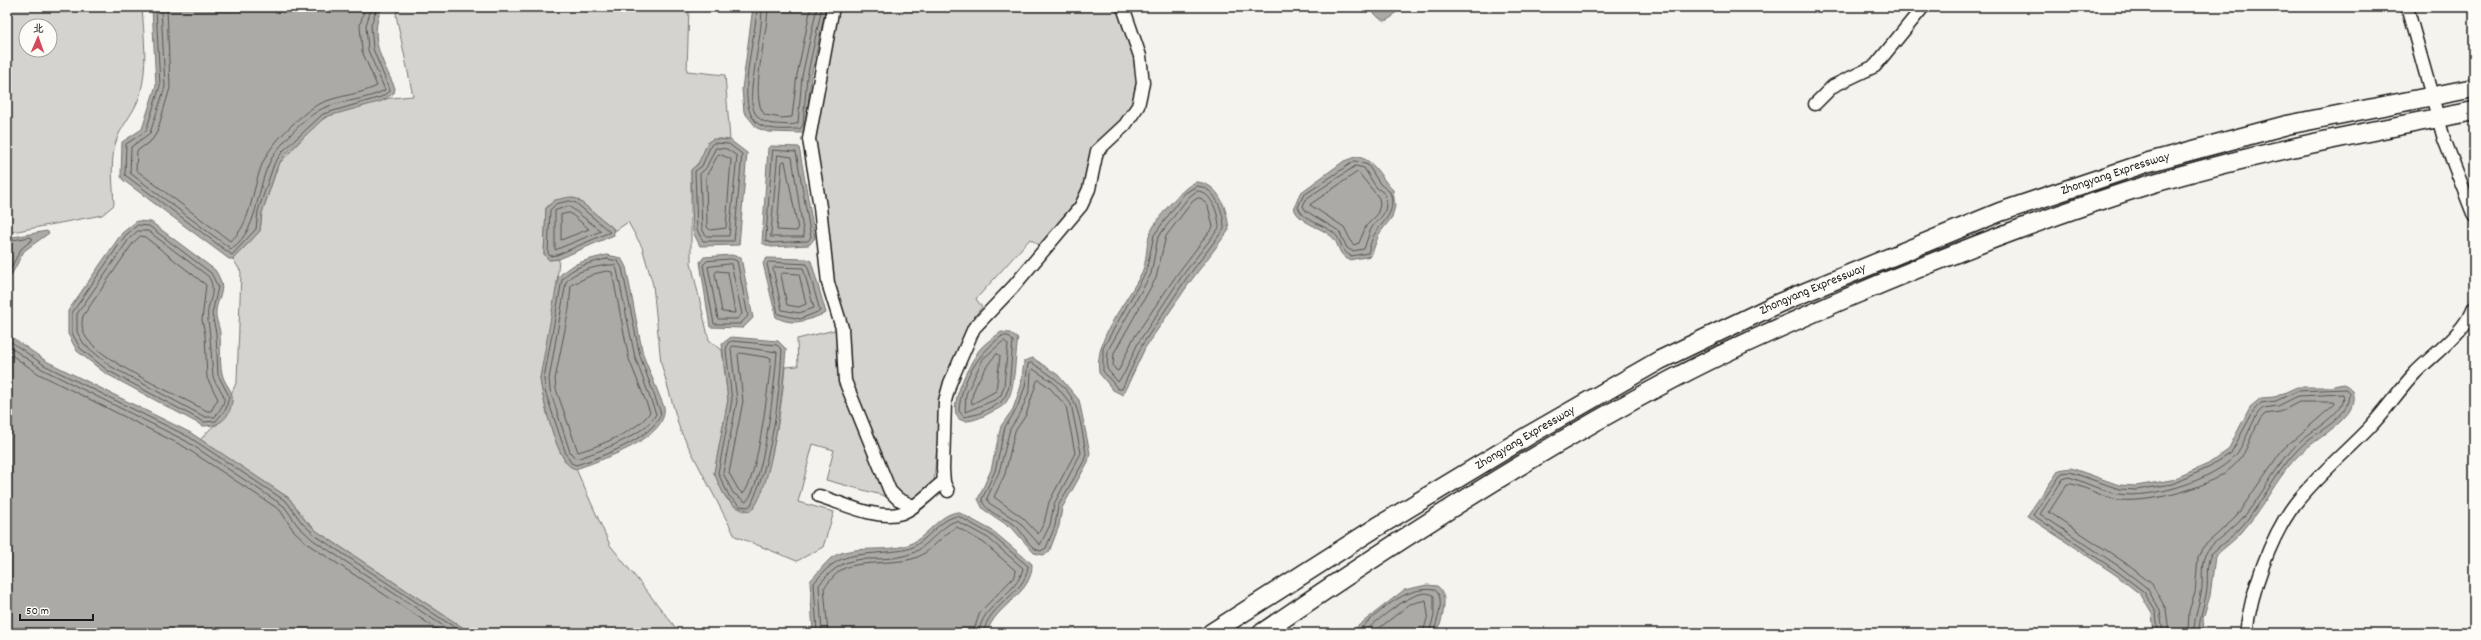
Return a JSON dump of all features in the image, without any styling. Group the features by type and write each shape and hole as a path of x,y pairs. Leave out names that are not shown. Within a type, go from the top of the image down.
{"highway":[{"name":"Zhongyang Expressway","path":"1211,633 1378,527 1531,434 1660,360 1779,303 1993,215 2149,162 2287,125 2474,88"},
{"name":"Zhongyang Expressway","path":"1262,633 1389,546 1542,453 1671,380 1788,323 2001,236 2135,190 2292,147 2474,111"}],"street":[{"path":"832,7 809,139 820,207 828,283 842,328 845,381 855,408 890,491 898,499 913,506"},
{"path":"819,496 880,515 903,512 946,486 945,401 950,383 974,328 1013,287 1081,206 1089,189 1098,151 1132,118 1138,106 1143,83 1140,56 1123,7"},
{"path":"1815,104 1833,86 1875,66 1923,7"},
{"path":"2407,7 2437,118 2455,170 2474,216"},
{"path":"2246,633 2250,610 2267,558 2288,514 2306,491 2370,426 2407,382 2446,343 2463,324 2474,307"}],"shaded area":[{"path":"7,7 142,7 145,62 140,95 115,144 112,170 114,205 102,215 7,233"},
{"path":"398,7 689,7 687,71 725,75 730,140 714,139 710,141 707,144 702,158 691,170 691,263 709,340 722,350 728,400 714,473 726,498 734,506 744,511 754,508 761,492 775,439 785,367 798,366 797,339 847,327 827,253 814,139 836,7 1120,7 1132,41 1139,77 1135,99 1088,176 1075,205 1042,247 1030,239 976,299 982,307 974,317 941,395 934,482 913,501 896,499 826,480 834,450 813,444 798,502 834,512 823,547 797,561 735,536 680,430 661,363 653,285 642,247 628,222 615,231 577,199 550,204 546,208 544,254 549,260 559,259 555,306 540,378 543,396 555,441 565,462 576,469 610,545 680,633 471,633 318,532 305,520 289,498 200,440 213,426 217,425 237,381 241,272 233,259 260,231 262,213 278,165 317,123 330,115 390,98 413,96 396,15"}],"water":[{"path":"152,7 382,7 376,29 378,49 395,88 394,93 382,101 325,117 286,154 278,165 262,213 260,231 233,259 229,259 123,180 121,176 122,142 142,129 156,85"},
{"path":"753,7 826,7 811,77 806,127 803,133 768,132 757,128 744,112 742,89"},
{"path":"1368,7 1400,7 1392,17 1385,21 1379,18"},
{"path":"713,139 730,140 747,153 739,245 700,246 693,232 691,170 698,164 708,142"},
{"path":"771,146 799,147 815,238 809,245 771,247 762,243 768,148"},
{"path":"1355,157 1367,160 1372,164 1393,190 1395,206 1392,217 1379,234 1371,256 1349,260 1342,254 1331,236 1301,218 1294,209 1300,193 1344,161"},
{"path":"1196,182 1211,187 1221,199 1229,230 1190,282 1145,348 1123,395 1113,390 1099,373 1099,359 1106,333 1142,272 1145,263 1149,236 1156,222 1183,190"},
{"path":"570,197 577,199 613,228 614,235 559,259 549,260 544,254 546,208 555,200"},
{"path":"137,221 151,222 215,270 219,278 222,289 216,309 216,316 220,332 221,367 224,380 232,395 232,402 229,413 226,417 214,425 203,426 105,373 77,351 68,334 68,311 122,233"},
{"path":"47,231 49,233 24,251 7,283 7,238"},
{"path":"607,255 621,258 626,267 643,355 664,407 663,418 656,429 631,447 576,469 565,462 555,441 543,396 540,378 558,278 562,273 574,265"},
{"path":"732,255 741,258 753,318 743,328 710,327 700,262 704,257"},
{"path":"767,258 807,259 811,261 826,313 807,320 795,322 788,322 776,317 763,263"},
{"path":"1001,332 1010,333 1018,339 1012,387 1008,399 1001,407 986,415 970,421 960,419 956,413 956,402 964,376 978,351 987,342"},
{"path":"7,334 46,361 191,433 289,498 305,520 318,532 471,633 7,633"},
{"path":"731,337 778,341 786,349 780,409 771,461 765,484 758,501 750,511 734,506 723,493 714,473 728,400 722,344"},
{"path":"1033,358 1058,375 1079,400 1090,453 1088,462 1062,508 1059,526 1049,552 1043,555 1034,553 1013,529 983,509 978,499 991,470 1001,426 1013,409 1021,386 1024,361"},
{"path":"2343,384 2350,389 2353,396 2349,412 2337,425 2294,460 2281,476 2259,510 2243,531 2215,556 2210,596 2203,618 2204,633 2154,633 2152,614 2141,595 2116,575 2027,516 2059,470 2071,468 2119,485 2136,486 2171,480 2208,464 2228,450 2250,407 2261,398 2275,397 2297,387 2329,387"},
{"path":"958,512 993,531 1032,564 1031,575 1026,584 997,615 991,623 987,633 813,633 810,581 831,558 849,551 901,547 910,544 945,517"},
{"path":"1427,585 1437,586 1443,595 1443,615 1437,633 1349,633 1404,590"}]}
